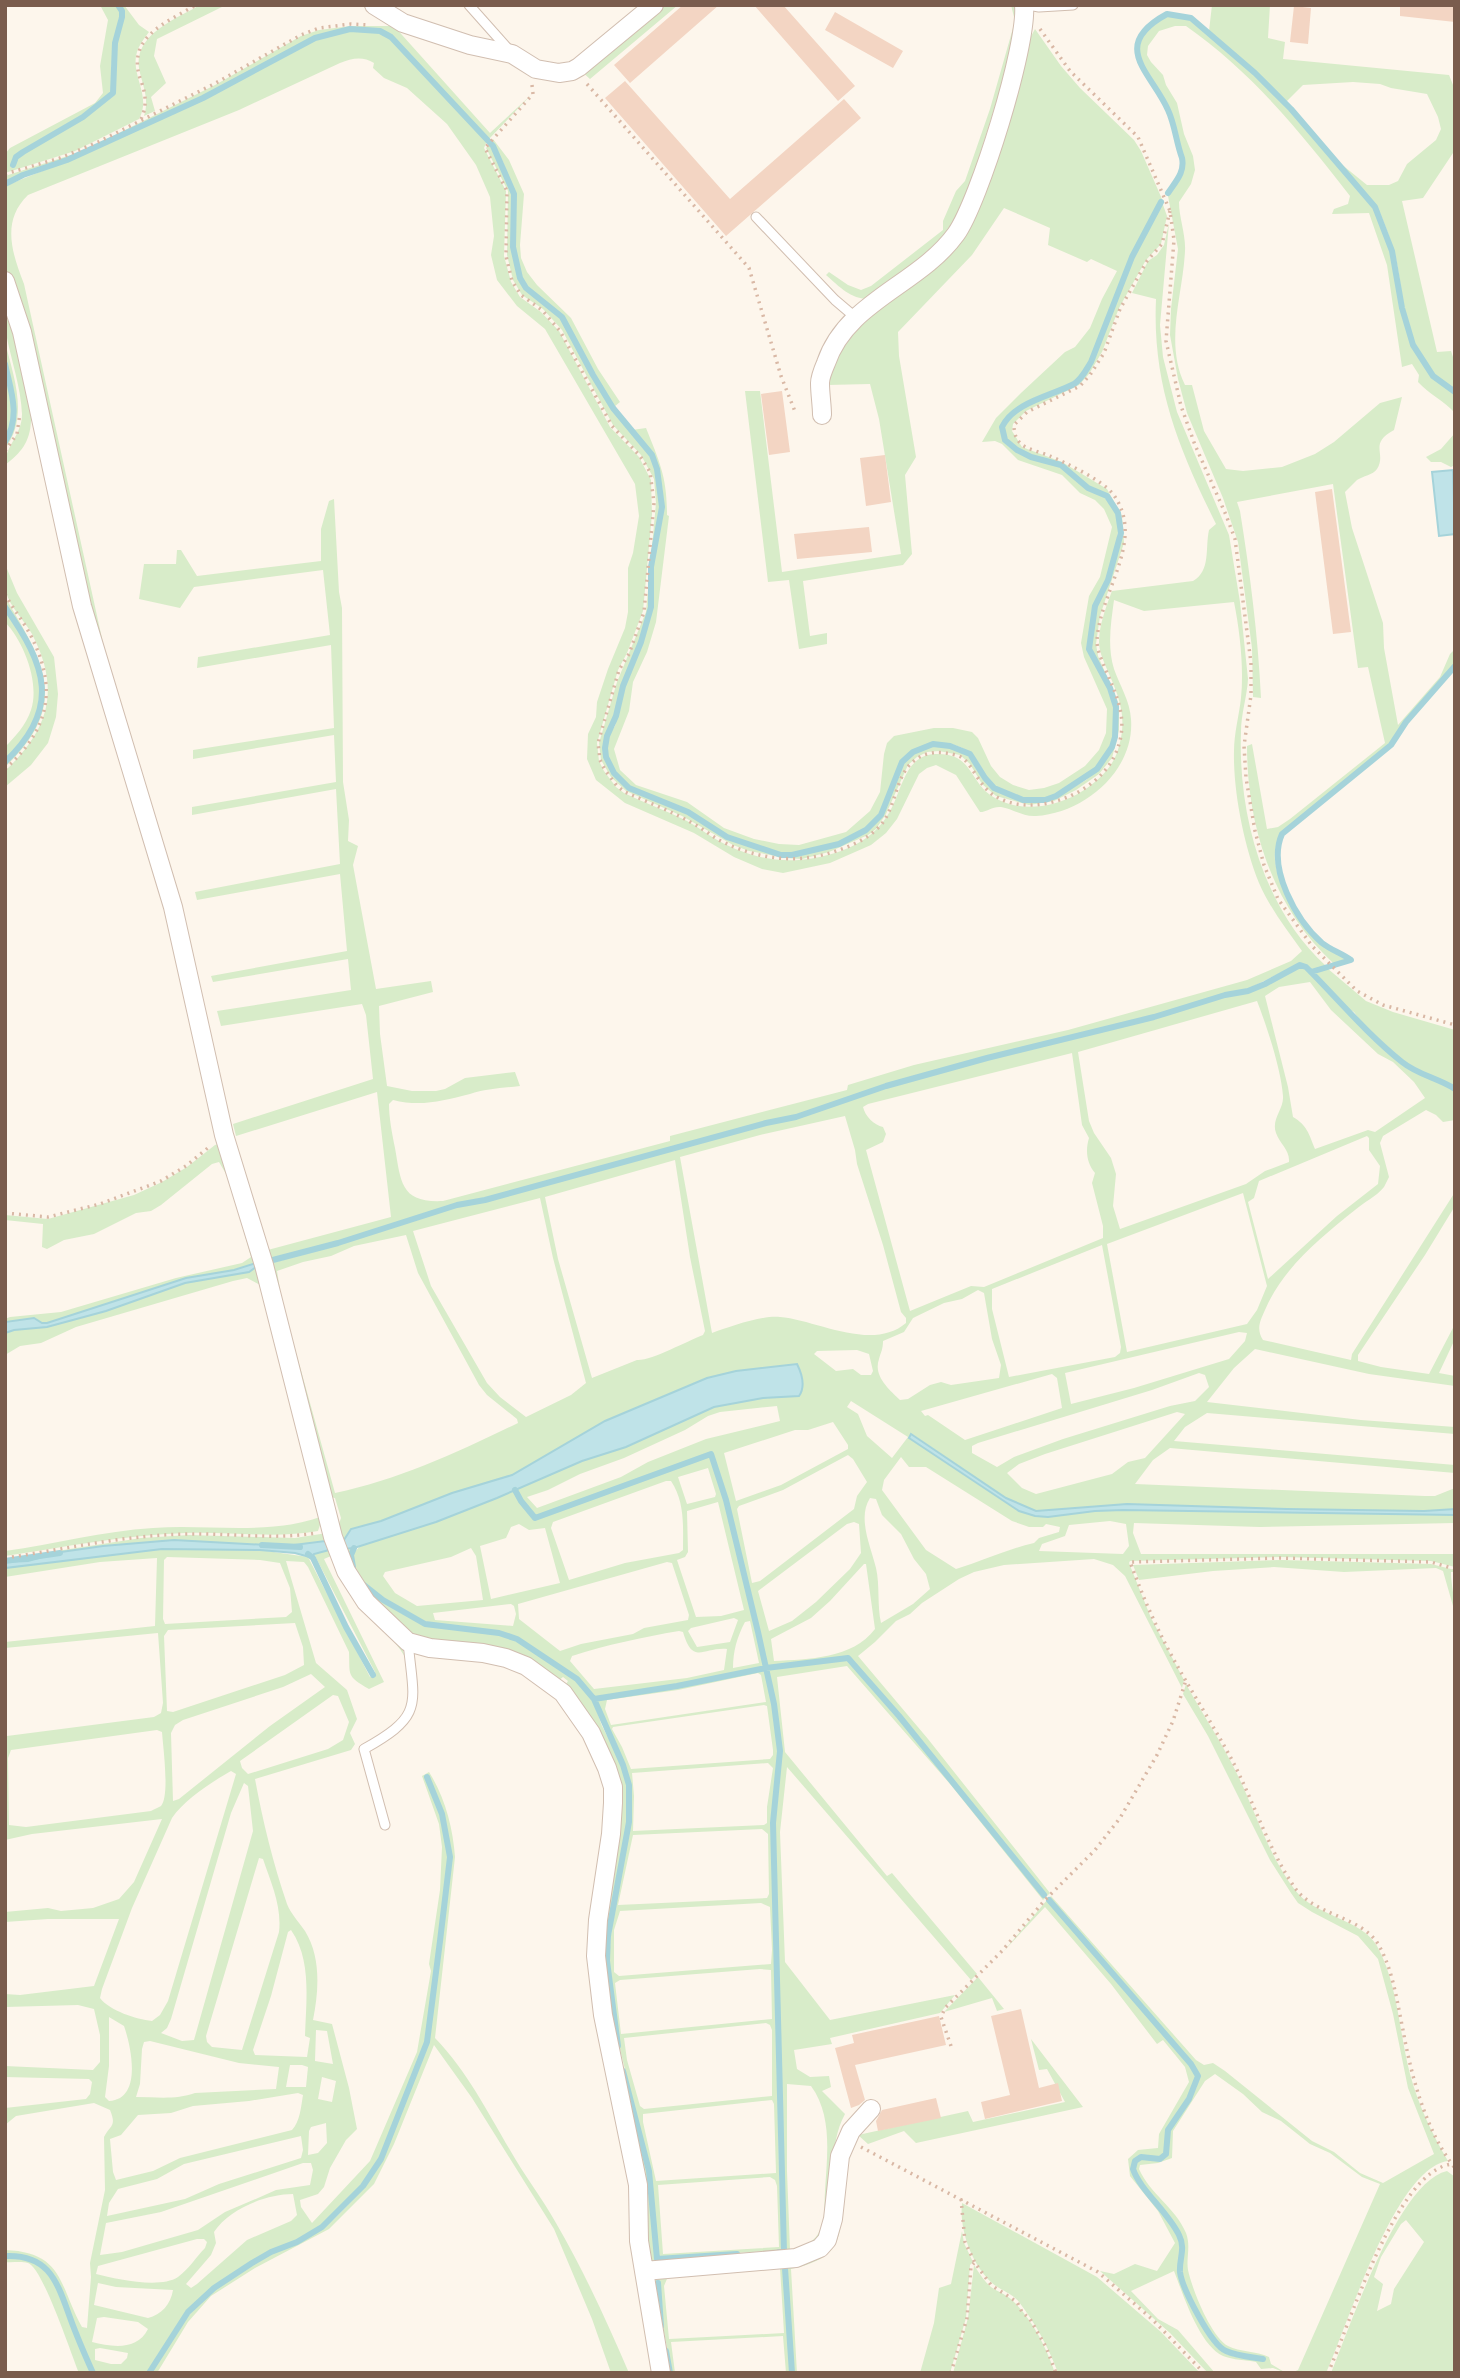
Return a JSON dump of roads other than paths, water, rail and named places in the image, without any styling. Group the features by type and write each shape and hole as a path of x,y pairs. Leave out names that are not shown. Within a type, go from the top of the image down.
{"street":[{"path":"374,5 403,23 470,46 512,54 536,69 559,73 572,71 654,5"},
{"path":"822,415 820,381 831,347 855,317 923,268 956,234 968,214 1010,85 1026,18 1026,5"},
{"path":"5,281 22,332 65,537 91,641 173,907 224,1135 264,1265 331,1528 346,1571 371,1608 408,1642 430,1648 506,1658 527,1666 563,1693 590,1733 613,1787 611,1834 598,1920 596,1956 603,2015 638,2185 639,2241 661,2373"},
{"path":"644,2271 796,2258 820,2248 831,2230 840,2156 846,2139 871,2109"}],"lane":[{"path":"469,5 512,54"},
{"path":"1026,5 1073,5"},
{"path":"756,217 835,300 855,317"},
{"path":"385,1825 364,1749 398,1728 409,1715 413,1694 408,1642"}],"water":[{"path":"1453,470 1455,534 1439,536 1432,472"},
{"path":"256,1263 256,1267 249,1272 185,1283 106,1311 47,1327 5,1333 5,1322 34,1318 47,1323 186,1278 234,1270"},
{"path":"797,1364 803,1384 799,1396 763,1398 714,1407 626,1447 582,1461 436,1522 354,1548 343,1549 342,1543 351,1529 512,1475 605,1421 707,1378 736,1371"},
{"path":"911,1434 1006,1498 1036,1511 1127,1504 1287,1509 1455,1509 1455,1515 1123,1510 1035,1516 1019,1511 909,1438"},
{"path":"174,1540 286,1546 325,1541 329,1550 314,1554 313,1558 295,1553 260,1550 162,1549 5,1568 5,1562 28,1561 61,1552"}],"waterway":[{"path":"13,165 16,157 83,117 113,93 115,43 122,17 118,5"},
{"path":"1168,193 1181,172 1182,158 1170,116 1139,60 1137,49 1140,37 1149,26 1167,14 1191,18 1255,73 1291,109 1375,207 1392,251 1402,308 1413,345 1433,376 1455,392"},
{"path":"5,184 67,160 203,98 315,38 350,29 380,31 391,37 493,146 514,194 513,247 520,278 526,288 562,317 613,408 652,455 657,469 662,507 651,567 651,607 607,736 606,757 614,773 629,788 688,812 727,837 781,855 839,844 866,830 881,815 902,762 913,752 933,744 950,746 970,754 994,788 1023,800 1045,800 1056,796 1097,769 1112,747 1116,707 1110,688 1089,649 1095,606 1108,580 1121,533 1118,513 1107,496 1088,488 1061,465 1031,457 1017,450 1005,440 1002,427 1015,411 1074,384 1084,374 1132,257 1161,202"},
{"path":"5,364 14,413 10,433 5,442"},
{"path":"5,607 30,648 42,686 41,705 35,723 5,762"},
{"path":"1311,972 1351,960 1322,943 1294,907 1281,877 1278,862 1282,834 1391,745 1406,722 1455,666"},
{"path":"269,1261 338,1243 457,1205 485,1200 796,1117 886,1086 987,1058 1248,991 1300,965 1306,967 1364,1028 1402,1062 1455,1089"},
{"path":"515,1490 535,1518 711,1454 726,1500 758,1632 774,1704 780,1751 773,1823 784,2252 779,2252"},
{"path":"262,1545 300,1547"},
{"path":"353,1567 351,1555 354,1548"},
{"path":"5,1561 60,1553"},
{"path":"308,1554 313,1558 346,1627 373,1675"},
{"path":"364,1585 383,1600 425,1624 499,1633 517,1639 577,1679 594,1699 766,1668 848,1658 899,1716 1044,1895"},
{"path":"594,1699 629,1785 629,1822 608,1936 607,1961 618,2046"},
{"path":"149,2373 188,2312 214,2288 271,2252 297,2242 322,2227 363,2186 381,2159 427,2042 440,1941 450,1857 442,1814 427,1777"},
{"path":"1049,1900 1191,2064 1198,2076 1189,2099 1168,2130 1166,2154 1160,2159 1141,2157 1135,2161 1133,2169 1179,2235 1182,2245 1182,2280 1205,2328 1226,2351 1263,2359"},
{"path":"623,2071 649,2171 657,2259 737,2254"},
{"path":"5,2256 30,2259 40,2264 54,2279 93,2373"},
{"path":"785,2268 792,2373"},
{"path":"658,2283 661,2326"},
{"path":"666,2351 670,2373"}]}
